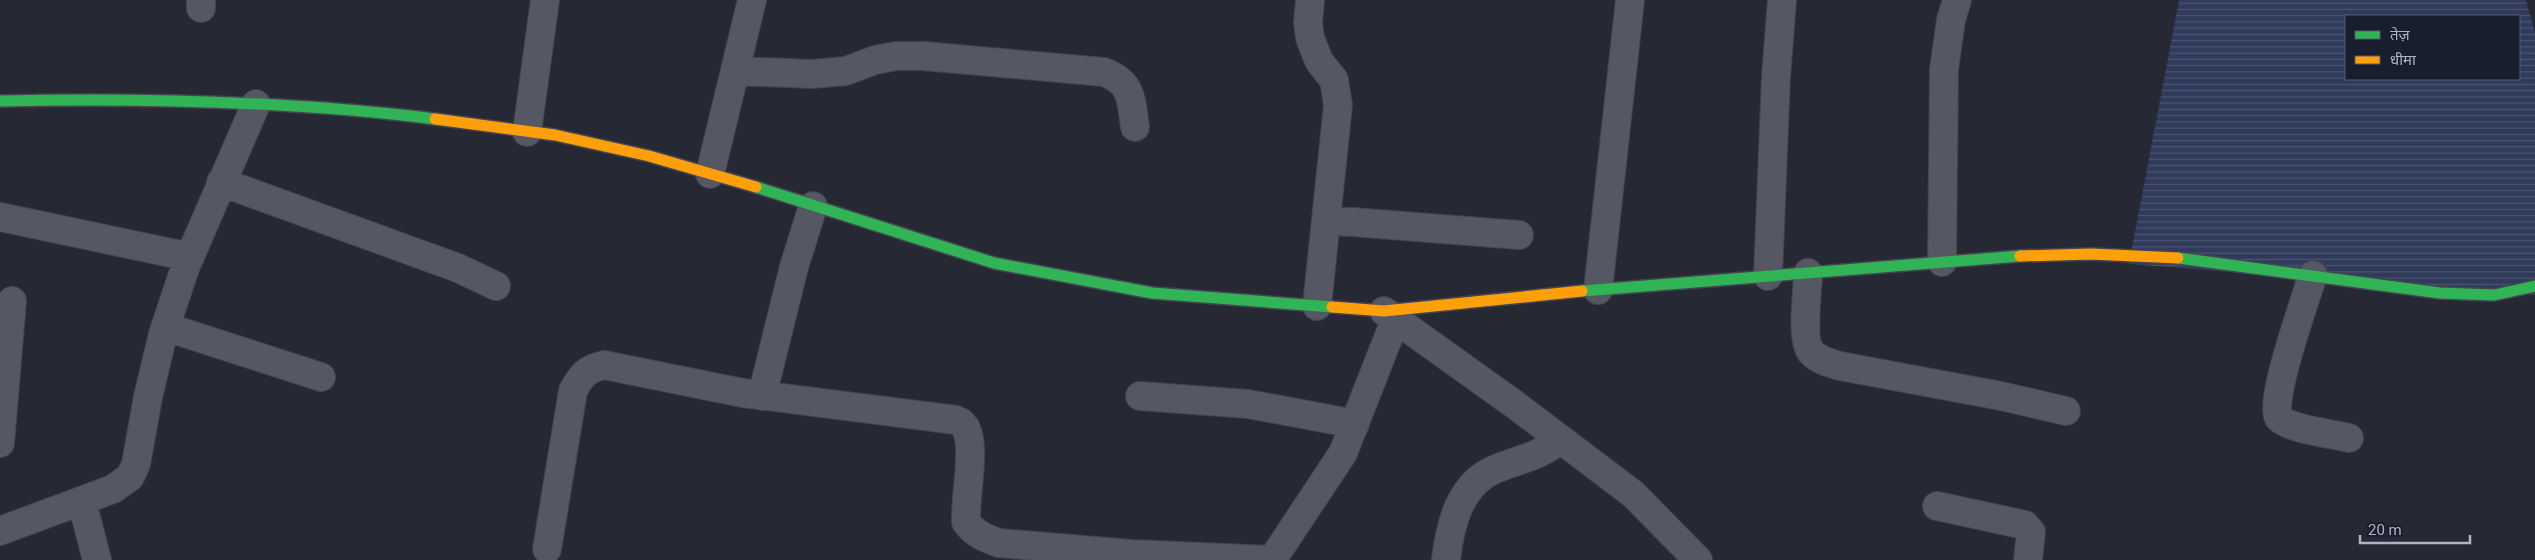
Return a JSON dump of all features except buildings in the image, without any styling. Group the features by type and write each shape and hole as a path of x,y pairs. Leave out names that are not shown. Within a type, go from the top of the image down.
{"street":[{"path":"527,132 545,0"},
{"path":"710,174 752,0"},
{"path":"1310,0 1308,23 1310,38 1319,61 1334,80 1338,105 1317,306"},
{"path":"1598,290 1630,0"},
{"path":"1768,276 1776,77 1782,0"},
{"path":"1942,262 1944,69 1957,0"},
{"path":"735,70 812,74 846,70 875,60 896,56 923,56 1104,72 1117,77 1126,84 1130,96 1135,128"},
{"path":"0,101 101,99 256,104 424,118 555,135 649,156 994,263 1152,293 1317,306 1390,314 1598,290 1942,262 2091,254 2170,257 2440,293 2494,295 2535,286"},
{"path":"0,532 113,489 130,477 136,464 148,398 166,327 190,257 256,104"},
{"path":"221,182 458,268 496,286"},
{"path":"762,396 794,267 813,206"},
{"path":"0,217 190,257"},
{"path":"1326,220 1518,235"},
{"path":"1808,273 1806,339 1810,352 1820,360 1840,366 1984,392 2066,411"},
{"path":"2313,275 2279,384 2276,412 2280,419 2291,425 2349,438"},
{"path":"0,443 12,301"},
{"path":"547,549 573,391 580,377 589,369 604,365 762,396 956,420 963,423 968,432 969,453 966,522 972,530 999,543 1060,553 1273,560 1343,453 1356,424 1390,314"},
{"path":"1390,314 1633,494 1698,560"},
{"path":"166,327 321,377"},
{"path":"1140,396 1248,404 1356,424"},
{"path":"1446,560 1456,513 1467,491 1479,478 1497,468 1538,455 1560,439"},
{"path":"82,502 97,560"},
{"path":"1937,506 2025,525 2030,532 2028,560"}],"water":[{"path":"2179,0 2526,0 2535,33 2535,295 2129,264"}],"traffic: fast":[{"path":"0,101 218,102 327,108 435,119"},
{"path":"756,187 994,263 1152,293 1332,307"},
{"path":"1582,291 2020,256"},
{"path":"2178,258 2440,293 2494,295 2535,286"}],"traffic: slow":[{"path":"435,119 555,135 649,156 756,187"},
{"path":"2020,256 2091,254 2178,258"},
{"path":"1332,307 1384,311 1582,291"}]}
